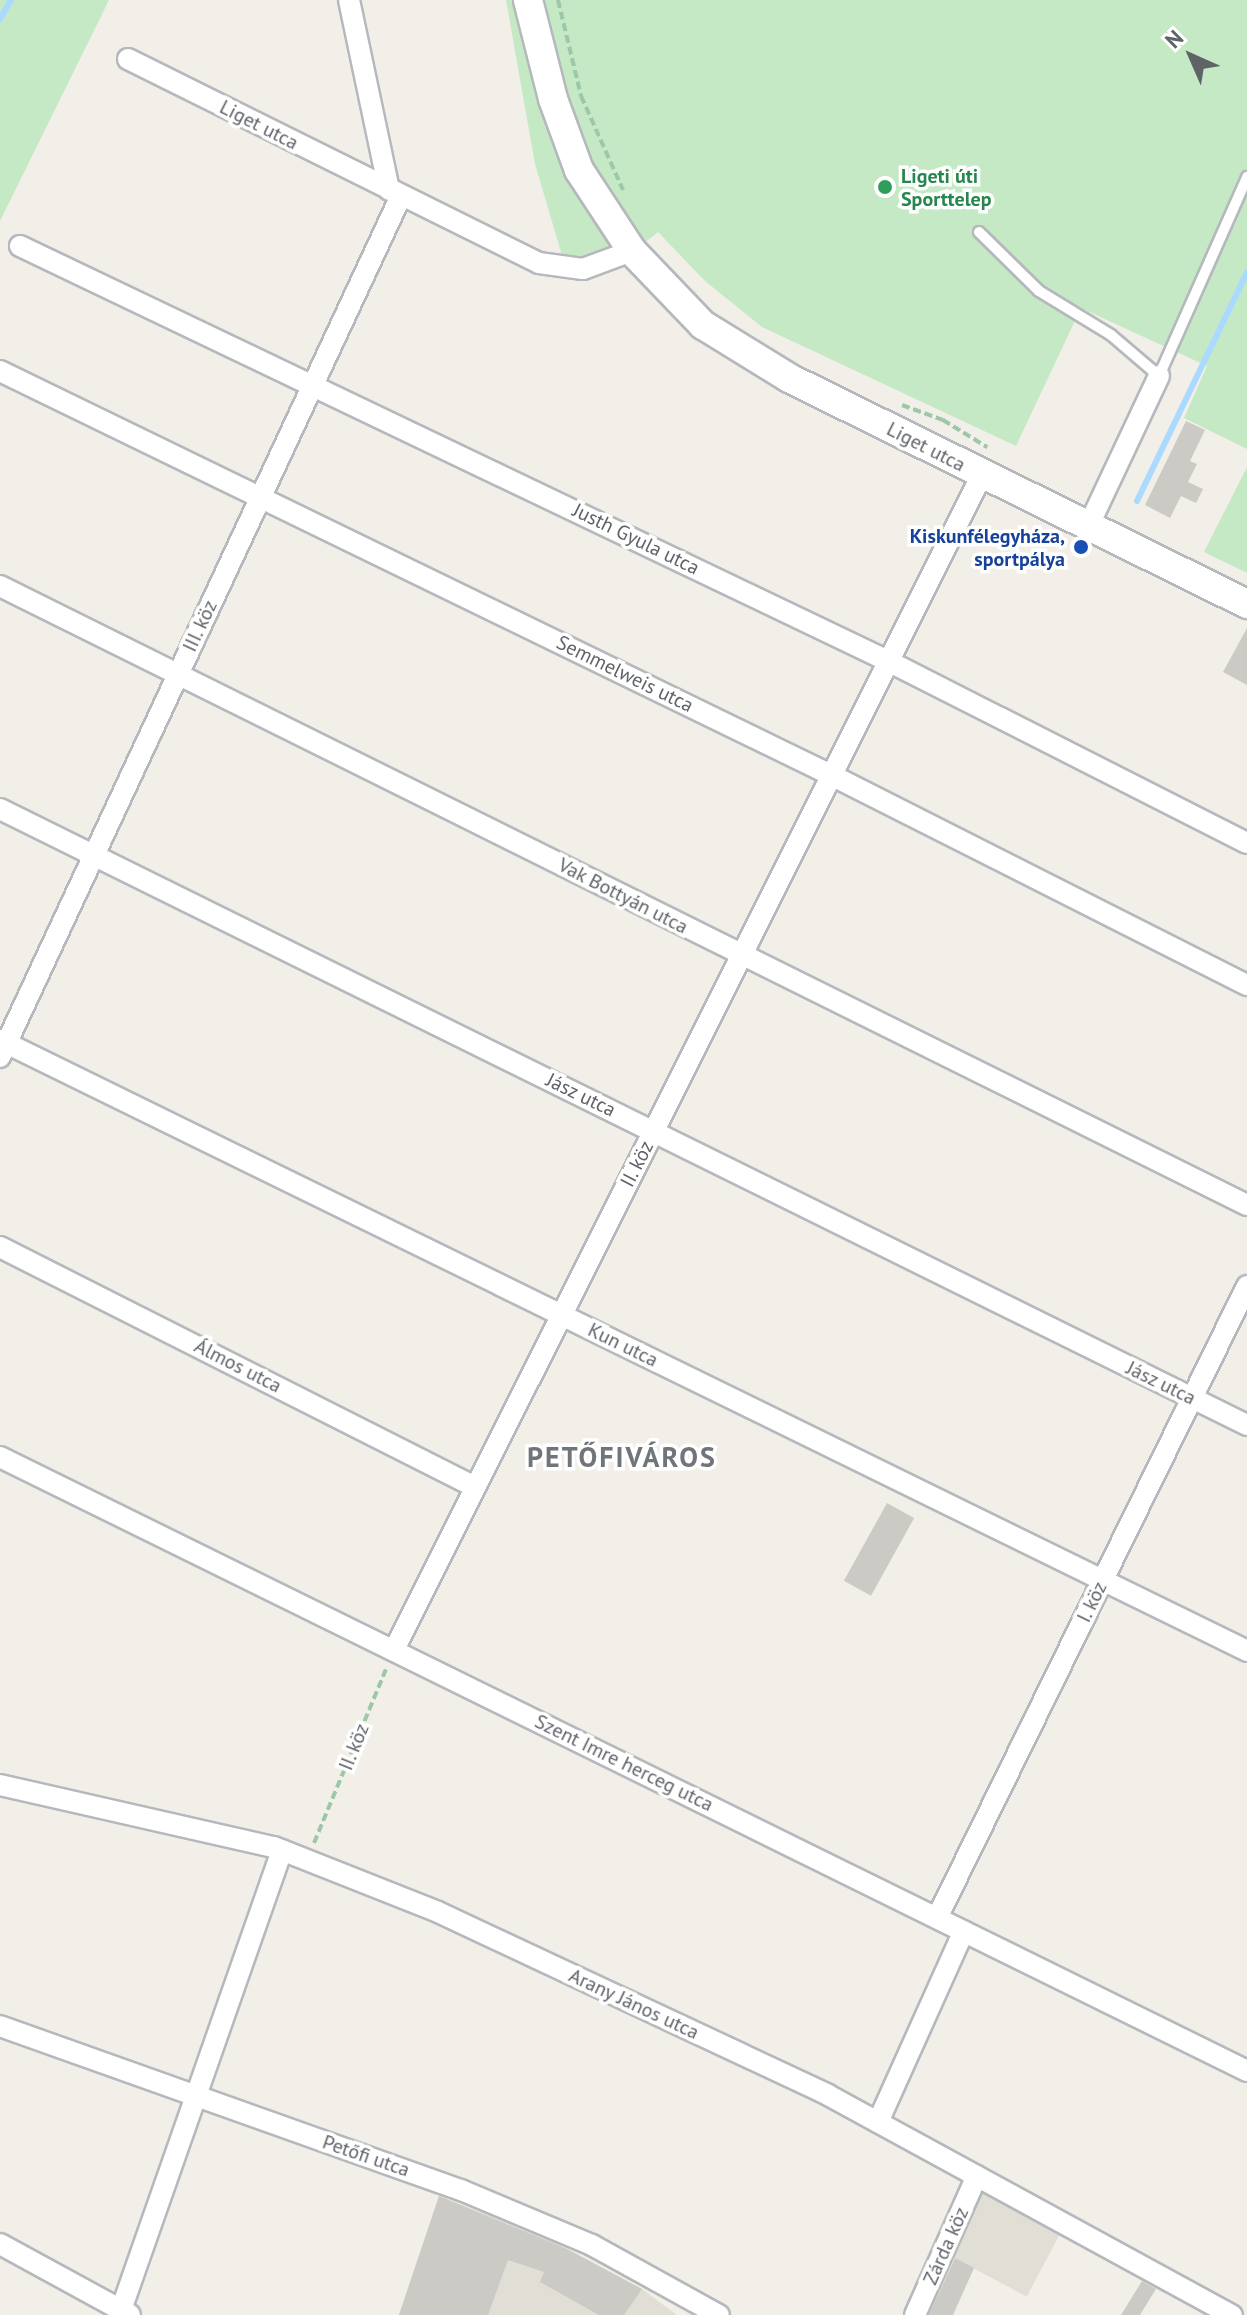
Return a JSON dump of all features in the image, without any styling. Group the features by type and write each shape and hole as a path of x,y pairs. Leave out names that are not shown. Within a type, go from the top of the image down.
{"main road":[{"name":"Liget utca","path":"528,0 567,142 590,191 632,251 703,325 752,358 982,475 1247,604"}],"street":[{"path":"349,0 395,193"},
{"name":"Liget utca","path":"128,59 395,193 452,212 554,268 583,269 632,251"},
{"name":"III. köz","path":"2,1047 261,496 395,193"},
{"name":"Justh Gyula utca","path":"20,246 313,383 888,661 1247,843"},
{"name":"Semmelweis utca","path":"0,371 831,775 1247,985"},
{"path":"1088,527 1159,376"},
{"name":"II. köz","path":"394,1650 982,475"},
{"name":"Vak Bottyán utca","path":"0,586 1247,1205"},
{"name":"Jász utca","path":"0,809 1247,1425"},
{"name":"Kun utca","path":"2,1047 561,1315 1247,1651"},
{"name":"Álmos utca","path":"0,1247 475,1487"},
{"name":"I. köz","path":"937,1918 1247,1286"},
{"name":"Szent Imre herceg utca","path":"0,1457 1247,2071"},
{"name":"Arany János utca","path":"0,1785 282,1850 438,1912 878,2122 1232,2315"},
{"path":"0,2244 126,2312 196,2096 282,1850"},
{"path":"878,2122 964,1931"},
{"name":"Petőfi utca","path":"0,2026 461,2190 578,2238 719,2315"},
{"name":"Zárda köz","path":"915,2315 977,2176"}],"lane":[{"path":"979,232 1039,291 1111,335 1159,376 1247,177"}],"path":[{"path":"558,0 581,96 625,194"},
{"name":"II. köz","path":"307,1860 394,1650"}],"shaded area":[{"path":"979,2184 1063,2229 1027,2297 943,2252"},
{"path":"439,2196 545,2237 642,2289 677,2315 399,2315"}],"green space":[{"path":"0,0 109,0 0,221"},
{"name":"Ligeti úti Sporttelep","path":"506,0 1247,0 1247,449 1184,418 1207,366 1081,308 1016,446 762,327 705,281 658,232 632,253 569,279 535,164"},
{"path":"1247,467 1247,573 1204,552"}],"building":[{"path":"1186,421 1205,430 1190,461 1197,464 1188,482 1203,489 1196,503 1181,496 1170,518 1145,505"},
{"path":"1247,628 1247,685 1223,672"},
{"path":"887,1503 914,1518 871,1596 844,1581"},
{"path":"439,2196 567,2249 642,2289 624,2315 599,2315 540,2282 544,2272 508,2260 488,2315 399,2315"},
{"path":"955,2258 974,2268 953,2315 929,2315"},
{"path":"1142,2281 1156,2289 1140,2315 1121,2315"}],"waterway":[{"path":"0,19 11,0"},
{"path":"1137,501 1247,272"}],"place":[{"name":"Ligeti úti Sporttelep","path":"885,187"},
{"name":"Kiskunfélegyháza, sportpálya","path":"1081,547"}],"district":[{"name":"PETŐFIVÁROS","path":"622,1457"}]}
